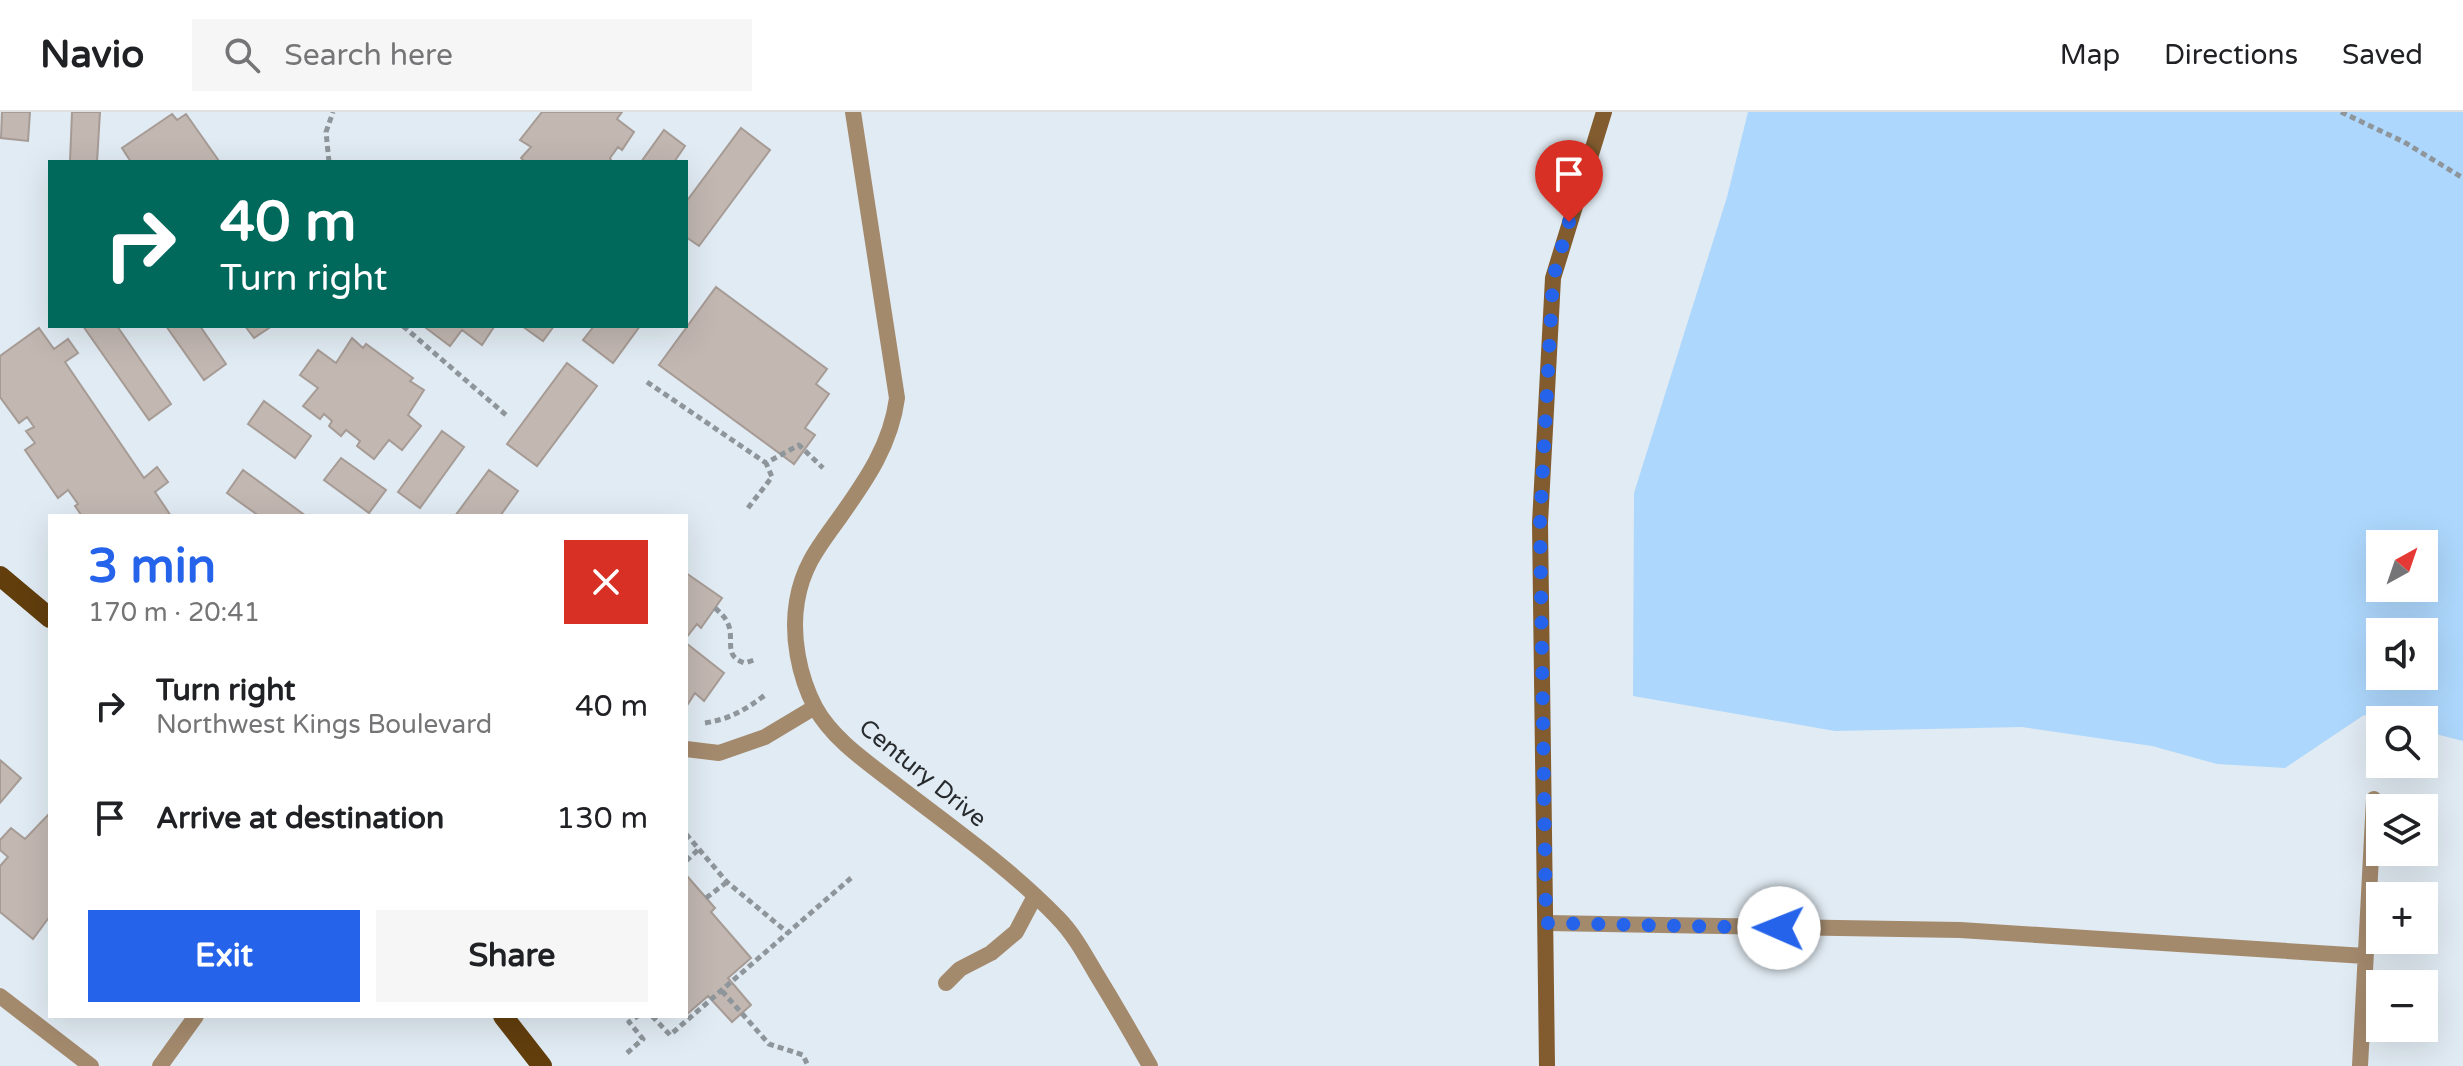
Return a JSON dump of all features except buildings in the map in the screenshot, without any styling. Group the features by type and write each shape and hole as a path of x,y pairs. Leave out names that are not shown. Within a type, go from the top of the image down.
{"main road":[{"path":"0,576 48,616"},
{"path":"505,1018 542,1066"}],"street":[{"name":"Century Drive","path":"853,112 897,398 894,423 881,454 841,516 816,547 802,577 796,604 799,663 815,707 843,742 964,836 1059,918 1079,945 1150,1066"},
{"path":"1547,1066 1540,523 1553,278 1600,113"},
{"path":"688,749 719,753 765,737 815,707"},
{"path":"2360,1066 2370,866"},
{"path":"946,983 960,969 991,953 1016,932 1035,896"},
{"path":"1546,923 1960,930 2365,956"},
{"path":"0,996 91,1066"},
{"path":"160,1066 195,1018"}],"path":[{"path":"329,160 326,132 333,112"},
{"path":"2341,112 2404,142 2463,178"},
{"path":"405,328 506,415"},
{"path":"647,382 766,463 772,477 748,508"},
{"path":"766,463 799,445 823,468"},
{"path":"715,608 725,617 730,628 729,650 733,657 745,663 757,659"},
{"path":"694,722 702,723 743,712 765,695"},
{"path":"688,836 727,882 788,933"},
{"path":"688,859 699,849"},
{"path":"654,1018 670,1035 851,878"},
{"path":"706,898 727,882"},
{"path":"722,991 769,1044 803,1055 808,1066"},
{"path":"627,1053 643,1039 629,1022 635,1018"}],"shaded area":[{"path":"1748,112 2463,112 2463,741 2438,735 2438,706 2366,706 2366,716 2285,768 2217,764 2152,746 2022,727 1835,731 1633,696 1634,493 1727,197"}],"route":[{"path":"1569,222 1553,278 1540,523 1546,923 1779,928"}]}
